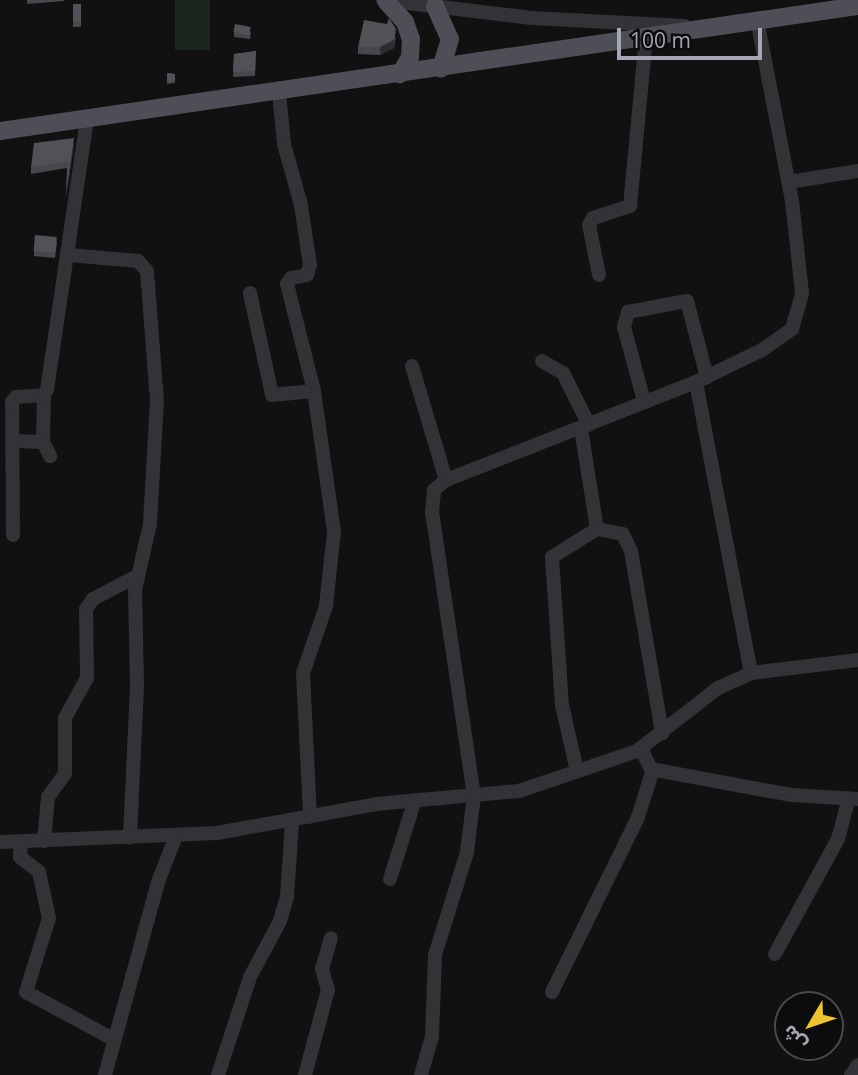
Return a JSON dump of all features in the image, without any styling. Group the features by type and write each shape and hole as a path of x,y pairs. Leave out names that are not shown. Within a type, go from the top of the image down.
{"main road":[{"path":"385,0 405,22 411,39 410,57 400,74"},
{"path":"435,6 450,39 441,69"},
{"path":"0,131 441,69 858,6"}],"street":[{"path":"385,0 532,18 709,28"},
{"path":"421,1075 432,1037 435,955 467,852 474,796 432,513 434,490 446,481 701,379 783,338 798,316 802,293 789,181 757,20"},
{"path":"599,275 589,225 593,218 630,206 646,36"},
{"path":"279,92 285,144 301,205 310,265 307,275 291,278 287,284 314,391 334,531 326,606 303,673 310,817"},
{"path":"50,456 43,442 44,394 68,255 87,120"},
{"path":"789,181 858,171"},
{"path":"68,255 138,261 146,268 157,401 150,524 137,576 130,838"},
{"path":"250,293 272,395 314,391"},
{"path":"645,401 624,327 628,312 687,301 751,673"},
{"path":"542,361 563,373 585,427 597,529"},
{"path":"412,366 446,481"},
{"path":"13,535 13,441 7,399 44,394"},
{"path":"13,441 43,442"},
{"path":"577,771 562,705 552,557 597,529 616,530 627,539 662,733"},
{"path":"44,841 48,797 65,774 65,718 87,678 86,609 93,599 137,576"},
{"path":"0,842 176,836 292,821 376,804 414,803 530,788 641,748 718,688 751,673 858,660"},
{"path":"552,992 589,909 638,817 653,769 641,748"},
{"path":"653,769 790,795 854,798 838,839 775,954"},
{"path":"390,879 414,803"},
{"path":"218,1075 250,977 280,921 287,897 292,821"},
{"path":"105,1075 158,882 176,836"},
{"path":"21,842 20,857 39,872 49,918 26,992 113,1039"},
{"path":"305,1075 328,989 322,969 331,938"},
{"path":"851,1075 858,1065"}],"shaded area":[{"path":"175,0 210,0 210,50 175,50"}],"building":[{"path":"73,4 81,4 81,22 73,22"},
{"path":"389,18 396,29 394,40 380,47 358,47 364,20 387,24"},
{"path":"235,24 251,27 249,35 233,32"},
{"path":"256,51 255,71 233,72 234,54"},
{"path":"167,73 175,74 175,81 167,82"},
{"path":"74,138 66,191 68,161 31,167 34,143"},
{"path":"35,235 57,237 56,253 34,251"}]}
